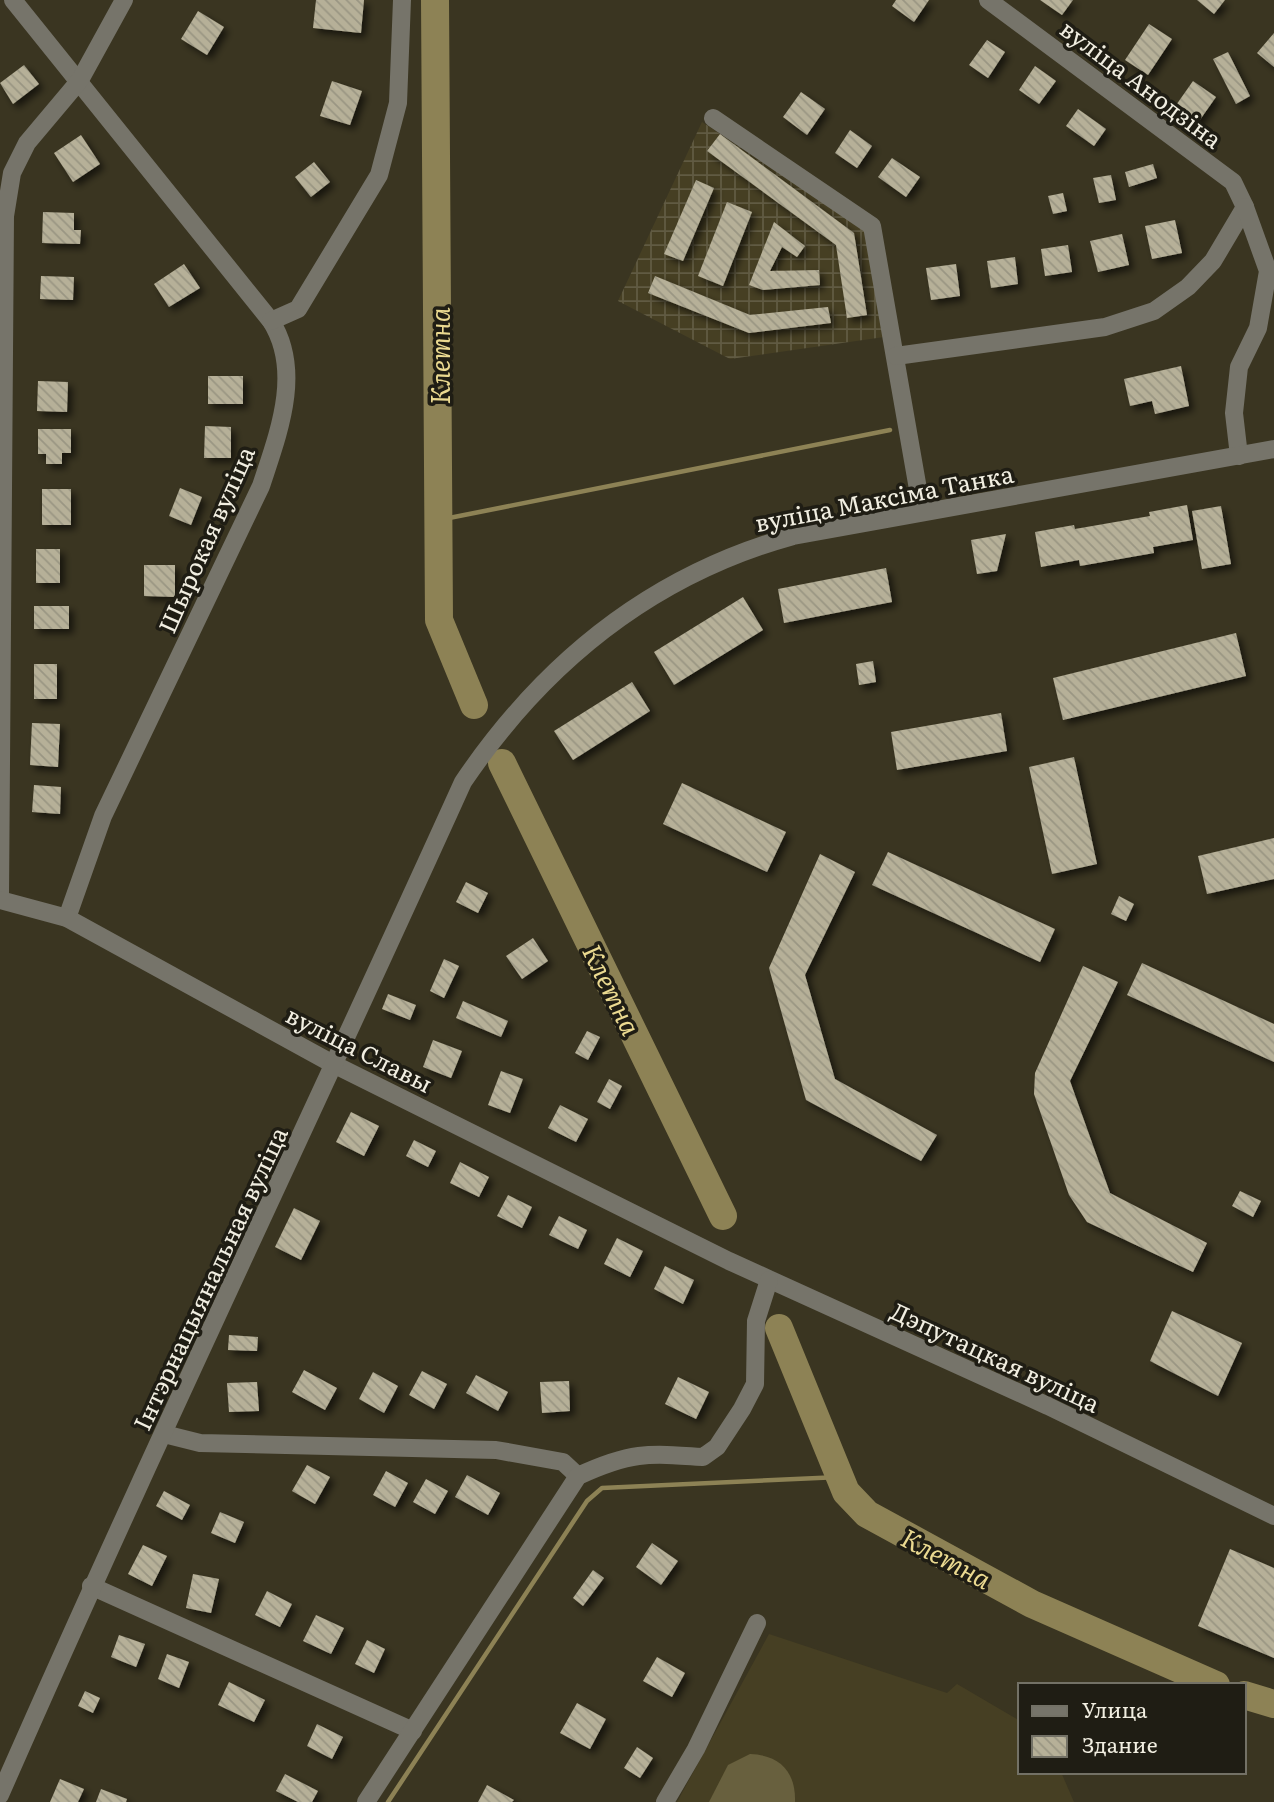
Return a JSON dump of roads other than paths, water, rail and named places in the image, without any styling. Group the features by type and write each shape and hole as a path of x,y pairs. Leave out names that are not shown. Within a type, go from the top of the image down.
{"street":[{"name":"Шырокая вуліца","path":"13,0 82,76 271,321 280,336 286,358 287,389 278,436 261,486 103,816 67,918"},
{"path":"0,900 1,342 5,216 12,173 27,143 82,76 124,0"},
{"path":"271,321 298,309 379,175 398,103 402,0"},
{"name":"вуліца Анодзіна","path":"988,0 1233,182 1245,207"},
{"path":"713,118 872,226 922,512"},
{"path":"895,356 1105,327 1154,311 1188,287 1213,261 1245,207"},
{"path":"1239,456 1234,413 1239,367 1258,328 1268,271 1245,207"},
{"name":"вуліца Максіма Танка","path":"463,782 509,717 551,673 614,622 681,579 741,551 793,536 1274,449"},
{"name":"Інтэрнацыянальная вуліца","path":"0,1795 91,1586 164,1434 463,782"},
{"name":"вуліца Славы","path":"0,900 67,918 333,1064 696,1244"},
{"name":"Дэпутацкая вуліца","path":"696,1244 769,1280 1048,1406 1274,1516"},
{"path":"366,1802 578,1476 614,1460 646,1453 702,1457 717,1447 755,1384 756,1321 769,1280"},
{"path":"164,1434 200,1443 496,1450 563,1462 578,1476"},
{"path":"91,1586 413,1731"},
{"path":"665,1802 696,1749 757,1623"}],"waterway":[{"name":"Клетна","path":"435,0 439,620 474,705"},
{"path":"439,520 890,430"},
{"name":"Клетна","path":"502,763 723,1216"},
{"name":"Клетна","path":"779,1328 846,1492 867,1514 1032,1604 1211,1683"},
{"path":"388,1802 587,1501 602,1488 840,1477"},
{"name":"Клетна","path":"1246,1696 1274,1704"}]}
